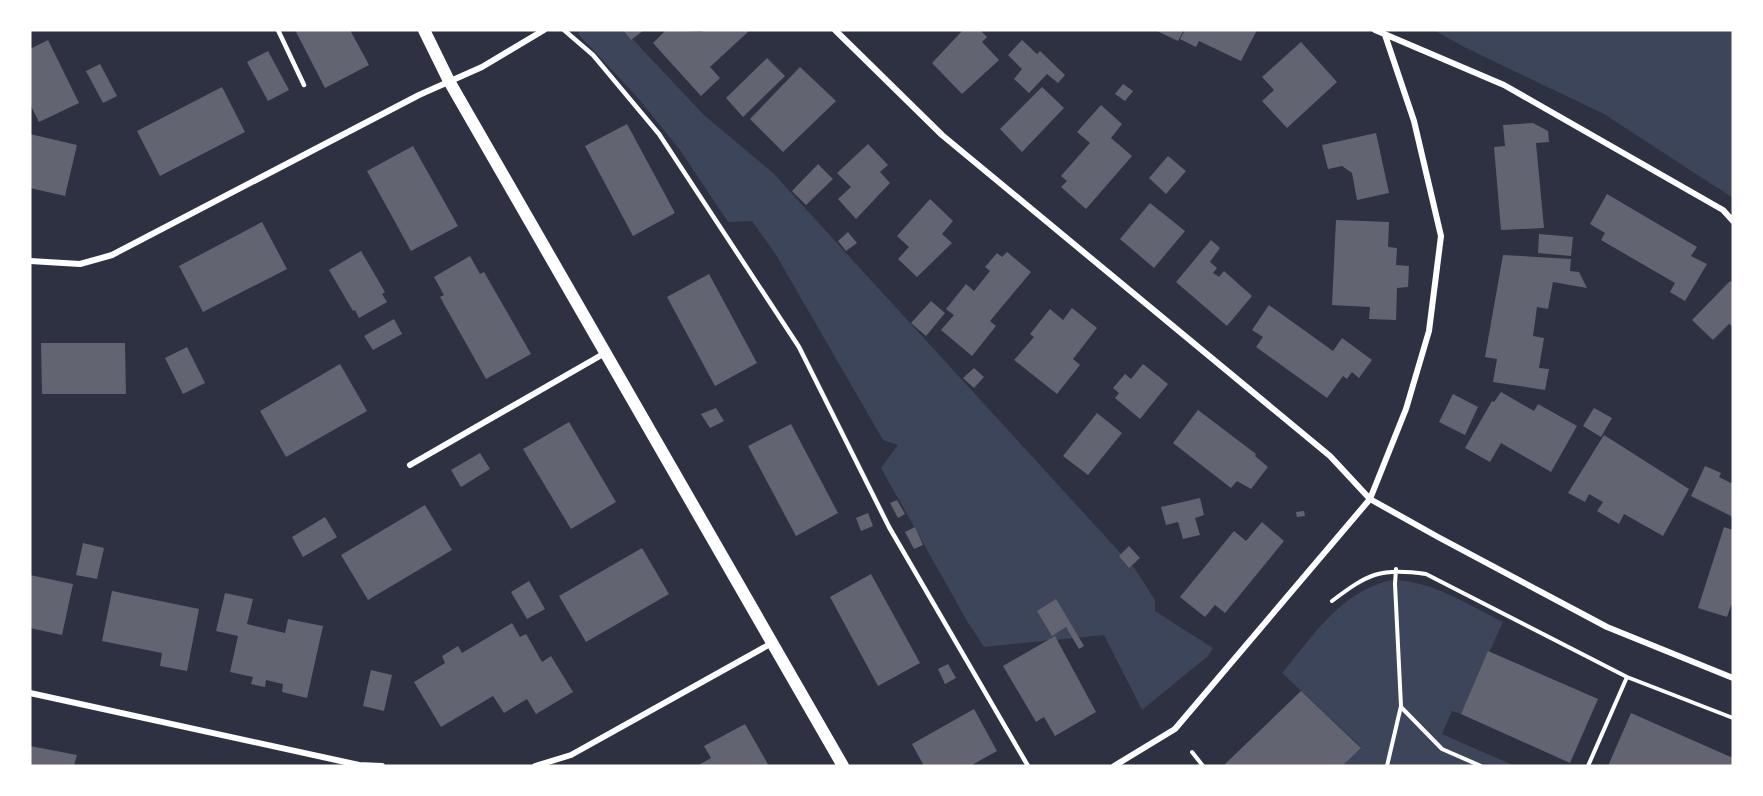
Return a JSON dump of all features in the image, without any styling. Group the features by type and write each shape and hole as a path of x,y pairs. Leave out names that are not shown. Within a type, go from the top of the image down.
{"main road":[{"path":"424,30 449,81 843,766"}],"street":[{"path":"30,261 80,264 112,255 449,81 482,67 544,30"},
{"path":"835,30 942,135 1330,456 1370,500 1607,627 1733,678"},
{"path":"1375,30 1504,85 1723,210 1733,220"},
{"path":"1114,766 1175,729 1370,500 1406,409 1429,331 1441,236 1414,121 1383,33"},
{"path":"410,465 605,354"},
{"path":"535,766 571,755 772,643"},
{"path":"30,693 359,765 382,766"}],"lane":[{"path":"278,30 304,85"},
{"path":"564,30 593,55 659,134 800,347 889,527 1028,766"}],"path":[{"path":"1387,766 1401,706 1396,569"},
{"path":"1332,602 1363,578 1396,569 1426,574 1627,677 1733,718"},
{"path":"1588,766 1627,677"},
{"path":"1401,706 1442,749 1481,766"},
{"path":"1192,752 1203,766"}],"shaded area":[{"path":"580,30 624,30 703,114 773,173 1135,569 1155,600 1155,611 1213,648 1208,656 1142,710 1104,635 984,647 881,468 898,445 883,440 776,255 752,221 728,222 680,150 637,97 578,34"},
{"path":"1434,30 1733,30 1733,198 1604,114 1464,47"},
{"path":"1391,580 1421,584 1435,589 1503,622 1461,714 1452,711 1442,734 1515,766 1341,766 1361,747 1282,673 1317,630 1342,605 1373,586"}],"building":[{"path":"295,30 350,30 369,65 325,88"},
{"path":"623,30 644,30 631,40"},
{"path":"666,30 702,32 704,30 750,30 710,67 720,78 701,96 653,43"},
{"path":"963,30 980,30 987,37 982,42 999,60 962,94 932,63"},
{"path":"1155,30 1184,30 1178,41"},
{"path":"1185,30 1257,30 1241,61 1199,41 1196,47 1180,39"},
{"path":"48,40 79,103 39,122 30,104 30,49"},
{"path":"1022,40 1037,54 1040,51 1065,75 1058,83 1047,74 1029,93 1014,79 1022,69 1008,55"},
{"path":"1301,42 1337,82 1287,128 1262,101 1274,90 1262,77"},
{"path":"268,51 289,90 268,101 247,62"},
{"path":"767,58 785,76 743,117 726,98"},
{"path":"100,64 117,96 103,103 86,71"},
{"path":"800,67 836,101 783,152 750,119"},
{"path":"1123,84 1133,91 1125,101 1115,94"},
{"path":"222,87 245,132 160,176 137,131"},
{"path":"1042,87 1064,108 1022,152 1000,129"},
{"path":"1101,105 1122,124 1111,138 1132,156 1086,209 1061,187 1067,181 1061,176 1090,143 1077,132"},
{"path":"1533,123 1548,131 1549,142 1536,143 1544,228 1501,230 1494,147 1505,146 1503,125"},
{"path":"627,124 675,213 633,236 585,146"},
{"path":"1376,133 1389,193 1357,200 1352,173 1342,166 1328,169 1322,145"},
{"path":"30,134 77,145 65,196 30,188"},
{"path":"868,144 888,165 880,172 890,183 856,219 838,199 851,187 837,173"},
{"path":"413,146 458,226 411,251 367,171"},
{"path":"1168,156 1186,171 1166,194 1149,178"},
{"path":"818,164 833,179 806,205 792,191"},
{"path":"1607,194 1697,247 1691,256 1707,264 1685,301 1670,292 1675,283 1601,240 1605,233 1590,224"},
{"path":"930,199 953,221 942,234 952,243 917,277 898,259 909,247 897,236"},
{"path":"1150,203 1185,231 1154,268 1120,239"},
{"path":"1336,220 1389,222 1388,247 1397,248 1396,265 1409,266 1408,287 1397,288 1396,320 1369,319 1370,307 1332,305"},
{"path":"262,222 287,269 203,312 179,266"},
{"path":"848,232 857,243 846,251 838,241"},
{"path":"1539,234 1573,237 1571,256 1538,253"},
{"path":"1211,240 1220,248 1210,262 1217,268 1213,273 1219,277 1224,271 1252,296 1227,326 1176,282"},
{"path":"361,251 385,292 382,294 387,302 359,318 329,270"},
{"path":"1007,252 1031,272 990,321 996,326 972,356 941,330 954,315 946,309 966,284 974,291 990,271 985,267 997,253 1002,257"},
{"path":"1503,255 1571,259 1570,271 1579,272 1587,288 1553,282 1548,309 1537,307 1533,336 1544,338 1539,368 1549,369 1545,390 1493,382 1497,359 1485,357"},
{"path":"470,256 480,274 484,272 531,354 486,379 440,297 444,295 434,277"},
{"path":"709,274 757,363 715,386 667,297"},
{"path":"1730,281 1733,283 1733,327 1729,324 1713,340 1692,320"},
{"path":"931,301 945,313 926,336 911,323"},
{"path":"1269,305 1333,351 1342,338 1372,360 1359,378 1352,372 1347,379 1343,376 1327,398 1256,347 1263,337 1252,330"},
{"path":"1072,308 1097,328 1073,359 1080,365 1057,394 1014,360 1034,337 1030,334 1050,309 1063,320"},
{"path":"394,319 402,334 373,350 364,336"},
{"path":"41,343 125,343 126,394 42,394"},
{"path":"187,347 205,383 183,394 165,358"},
{"path":"340,364 367,411 286,457 260,411"},
{"path":"1143,364 1168,384 1140,419 1115,398 1119,393 1113,388 1125,374 1131,379"},
{"path":"974,368 984,377 974,388 963,378"},
{"path":"1501,392 1534,411 1538,404 1577,426 1551,472 1501,443 1490,462 1465,448 1492,401 1494,402"},
{"path":"1453,394 1478,407 1465,435 1439,422"},
{"path":"716,408 724,421 710,428 701,414"},
{"path":"1594,408 1612,418 1601,437 1583,426"},
{"path":"1198,410 1256,454 1255,456 1268,467 1251,489 1237,481 1231,488 1173,443"},
{"path":"1097,413 1122,433 1088,475 1063,456"},
{"path":"569,422 616,502 571,529 523,449"},
{"path":"791,424 838,513 796,536 748,446"},
{"path":"1604,435 1689,489 1663,536 1624,514 1619,524 1597,511 1603,502 1589,494 1585,502 1568,493"},
{"path":"480,453 490,469 461,487 451,470"},
{"path":"1705,466 1721,473 1719,477 1733,484 1733,517 1691,496"},
{"path":"1200,498 1204,515 1195,518 1200,535 1183,539 1178,522 1166,525 1161,507"},
{"path":"897,500 905,514 898,518 890,503"},
{"path":"425,505 452,550 368,600 341,555"},
{"path":"1304,511 1305,516 1297,517 1296,512"},
{"path":"868,513 873,526 861,531 856,518"},
{"path":"325,517 337,537 303,557 292,537"},
{"path":"1262,522 1284,541 1225,613 1215,605 1205,617 1180,597 1234,531 1246,541"},
{"path":"915,527 923,545 914,549 905,532"},
{"path":"1724,527 1733,530 1733,600 1727,617 1698,608"},
{"path":"83,543 104,548 97,579 76,575"},
{"path":"1129,546 1140,558 1129,568 1119,556"},
{"path":"642,548 669,594 586,642 559,596"},
{"path":"871,574 920,663 878,686 830,597"},
{"path":"30,575 73,584 62,635 30,628"},
{"path":"529,581 545,609 527,619 511,592"},
{"path":"112,591 199,609 187,671 160,666 162,653 102,641"},
{"path":"225,593 253,599 247,624 285,633 288,619 323,626 307,698 282,692 283,684 266,680 265,687 251,684 253,677 230,672 238,636 216,631"},
{"path":"1056,599 1084,646 1079,649 1066,627 1052,636 1037,611"},
{"path":"512,623 520,637 526,634 542,662 551,656 573,692 536,714 527,699 504,713 493,696 441,727 414,682 445,663 442,656 458,646 462,653"},
{"path":"1055,636 1096,712 1055,736 1044,717 1036,722 1003,666"},
{"path":"1488,651 1598,699 1570,763 1461,714"},
{"path":"948,664 956,678 945,684 938,669"},
{"path":"371,670 392,675 384,711 363,706"},
{"path":"1301,691 1361,748 1342,766 1223,766"},
{"path":"974,709 997,751 970,766 924,766 912,744"},
{"path":"1631,713 1733,758 1733,766 1608,766"},
{"path":"745,724 769,766 697,766 711,758 704,746"},
{"path":"30,746 77,755 74,766 30,766"}]}
